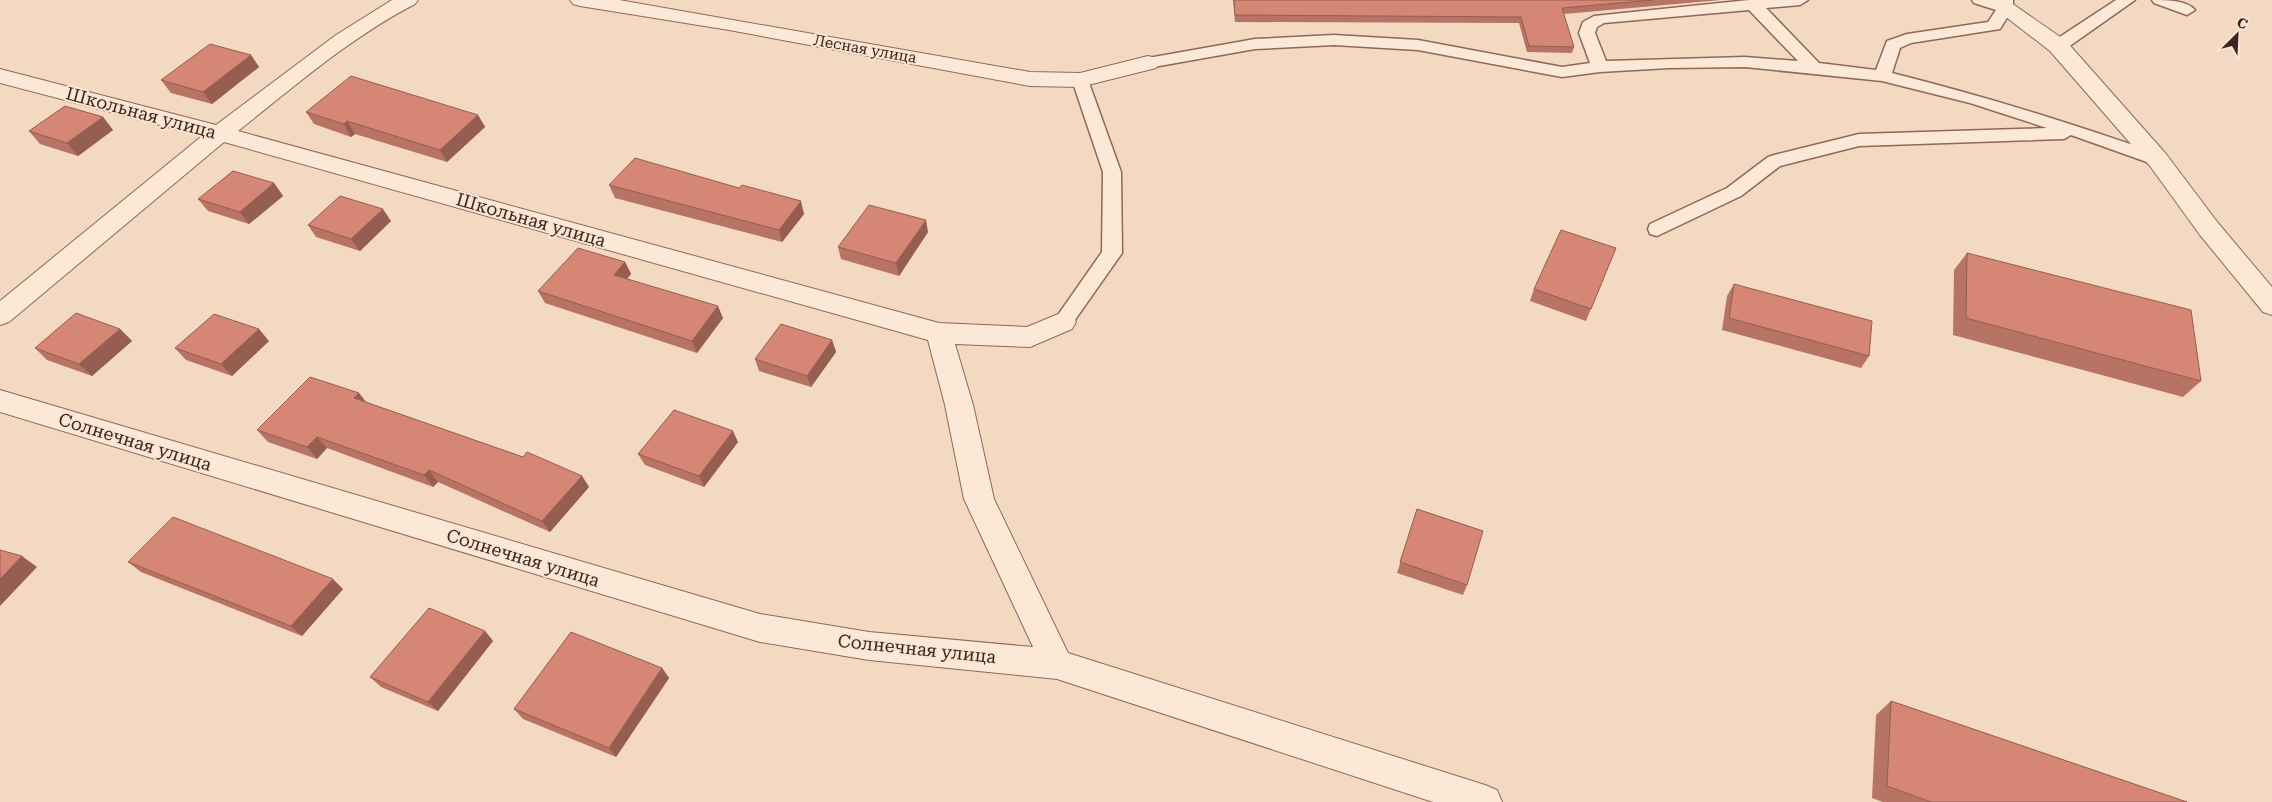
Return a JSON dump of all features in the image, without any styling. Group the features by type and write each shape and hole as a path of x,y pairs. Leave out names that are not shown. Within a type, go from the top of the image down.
{"street":[{"path":"0,315 219,133 359,28 390,8 408,0"},
{"name":"Лесная улица","path":"580,0 730,24 1030,78 1080,80 1148,63"},
{"path":"2001,3 2058,46 2158,160 2209,229 2270,298"},
{"name":"Школьная улица","path":"0,76 219,133 939,334 1030,337 1063,322"},
{"path":"939,334 959,405 979,499 1057,664"},
{"name":"Солнечная улица","path":"0,401 760,628 869,646 1057,664 1485,802"}],"lane":[{"path":"1600,67 1587,33 1589,25 1600,19 1800,0"},
{"path":"1882,76 1893,45 1907,39 1974,31 1994,26 2001,3 1980,0"},
{"path":"2058,46 2126,0"},
{"path":"2160,0 2187,10"},
{"path":"1754,5 1814,68"},
{"path":"1148,63 1254,44 1334,40 1418,45 1562,72 1600,67 1745,62 1814,68 1882,76 1975,99 2080,132 2158,160"},
{"path":"1063,322 1112,252 1112,172 1080,80"},
{"path":"1657,230 1734,192 1774,161 1859,140 2080,132"}],"building":[{"path":"1234,0 1653,0 1562,8 1574,47 1529,46 1521,17 1235,15"},
{"path":"210,44 251,55 203,92 161,80"},
{"path":"351,76 478,115 440,150 347,121 344,124 306,112"},
{"path":"65,106 103,117 67,143 29,131"},
{"path":"635,158 739,188 742,185 801,201 779,230 609,185"},
{"path":"233,171 274,183 240,212 198,199"},
{"path":"340,196 383,209 351,239 308,225"},
{"path":"869,205 926,220 896,263 838,247"},
{"path":"1561,230 1616,248 1591,309 1534,289"},
{"path":"578,248 625,262 614,275 718,306 692,341 538,291"},
{"path":"1967,253 2191,310 2201,381 1966,318"},
{"path":"1734,284 1872,321 1869,356 1729,318"},
{"path":"76,313 120,329 79,364 35,348"},
{"path":"214,314 259,329 221,364 175,348"},
{"path":"781,324 832,340 807,376 755,359"},
{"path":"310,377 359,393 354,398 523,457 527,452 582,476 542,521 429,470 424,475 317,437 307,447 257,430"},
{"path":"674,410 733,431 699,476 638,454"},
{"path":"1417,509 1483,531 1467,585 1400,562"},
{"path":"173,517 333,579 291,626 128,562"},
{"path":"0,550 22,556 0,579"},
{"path":"429,608 485,631 428,702 370,677"},
{"path":"571,632 662,668 609,748 514,709"},
{"path":"1891,701 2187,802 1931,802 1887,786"}]}
